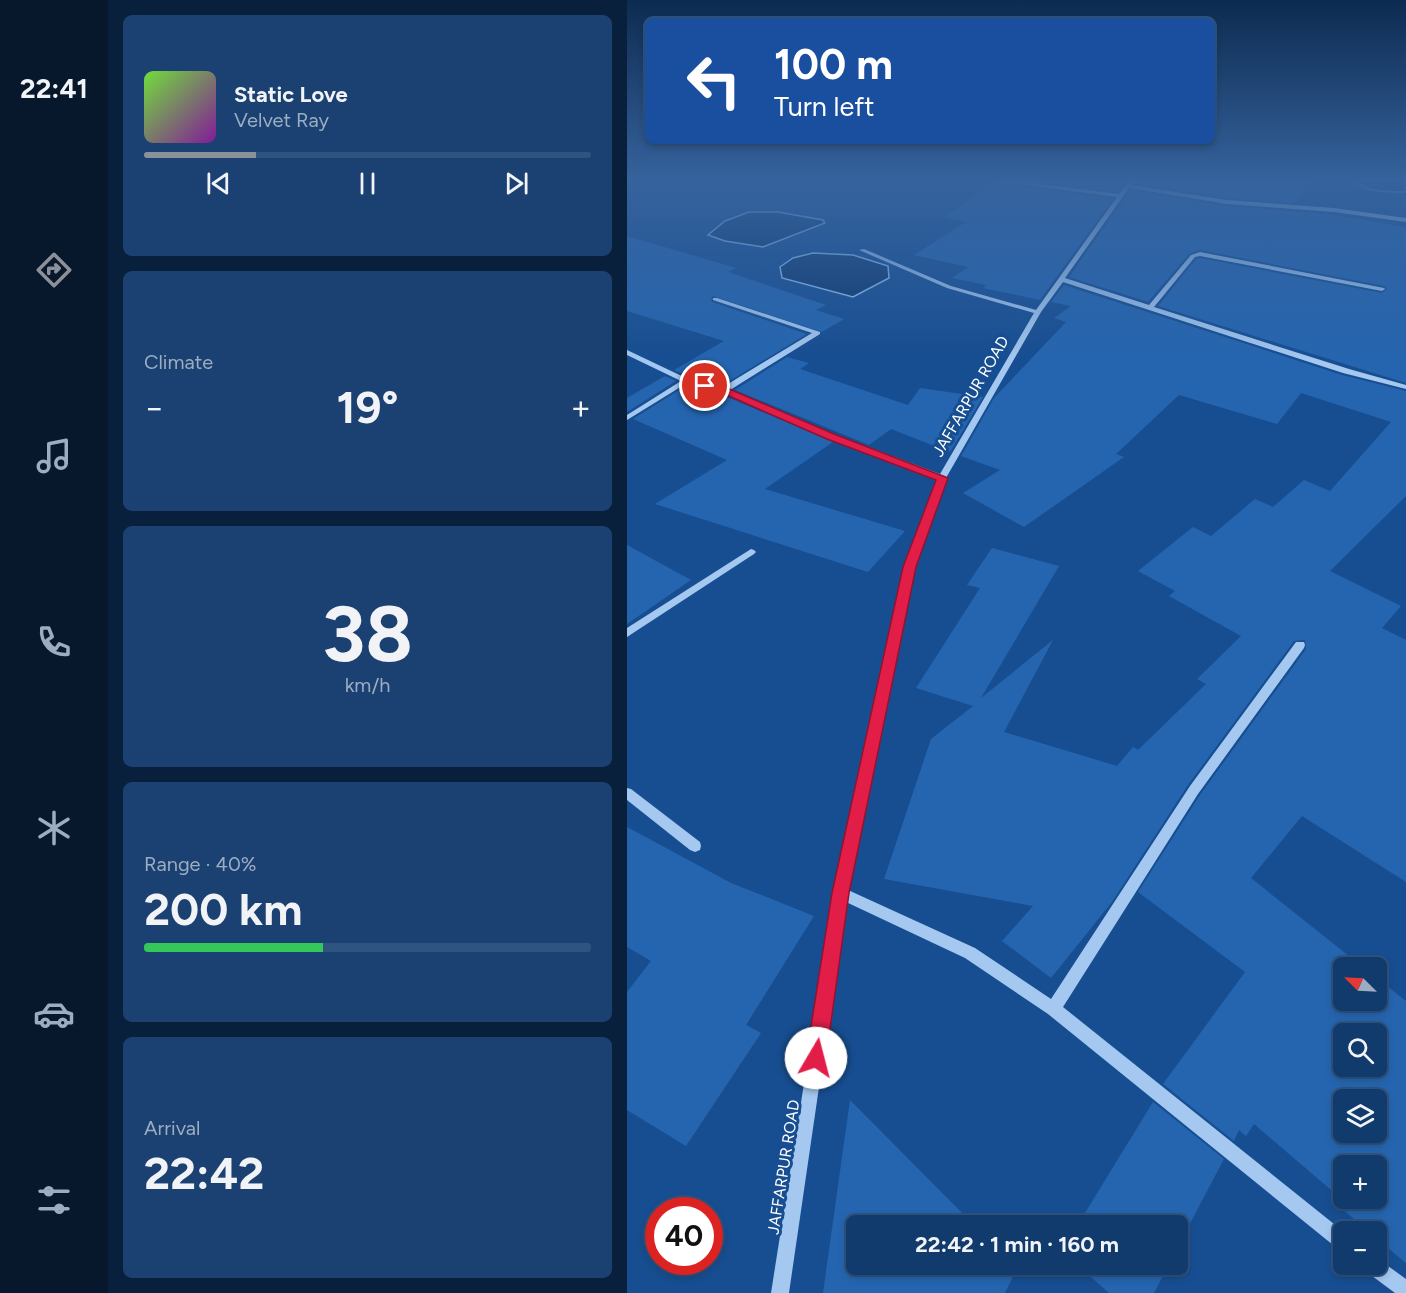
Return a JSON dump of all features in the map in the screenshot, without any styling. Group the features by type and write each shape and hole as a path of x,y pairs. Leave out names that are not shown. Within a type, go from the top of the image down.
{"street":[{"name":"JAFFARPUR ROAD","path":"780,1293 841,893 909,567 942,478 1038,312 1089,240"},
{"path":"862,250 949,287 1038,312"},
{"path":"1150,308 1193,256 1200,254 1382,290"},
{"path":"1061,279 1346,371 1406,387"},
{"path":"715,299 818,333 724,390"},
{"path":"627,352 685,381 724,390 831,436 942,478"},
{"path":"627,418 685,381"},
{"path":"627,633 751,552"},
{"path":"1053,1009 1194,790 1300,645"},
{"path":"627,793 695,846"},
{"path":"841,893 971,953 1053,1009 1333,1235"},
{"path":"1385,1275 1406,1290"}],"water":[{"path":"723,240 780,240 763,247"},
{"path":"813,253 853,255 888,266 889,278 853,297 782,278 780,267 793,258"}],"building":[{"path":"627,240 642,240 736,268 728,272 826,305 816,310 844,319 822,332 713,296 712,302 807,334 723,385 689,377 674,370 724,341 627,311"},
{"path":"937,240 1083,240 1040,300 983,288 986,285 952,278 968,267 914,255"},
{"path":"1095,240 1406,240 1406,383 1158,306 1196,259 1200,258 1382,293 1387,289 1384,286 1200,250 1189,254 1148,302 1069,277"},
{"path":"1064,285 1342,375 1406,391 1406,496 1330,571 1401,606 1382,628 1406,640 1406,882 1302,816 1251,878 1350,957 1333,957 1333,1011 1387,1011 1387,986 1406,1001 1406,1263 1387,1247 1387,1221 1356,1221 1342,1209 1387,1209 1387,1155 1333,1155 1333,1192 1254,1124 1246,1136 1239,1130 1234,1141 1163,1084 1245,972 1138,892 1200,795 1306,649 1305,640 1294,641 1188,785 1112,902 1051,978 1002,941 1033,906 884,879 931,739 973,706 916,688 980,588 967,585 992,548 1059,566 981,698 1053,640 1004,732 1117,766 1133,747 1138,750 1206,684 1197,679 1241,636 1169,596 1175,591 1138,571 1193,527 1211,536 1255,499 1273,507 1304,480 1330,491 1391,422 1301,393 1277,424 1179,395 1116,454 1124,457 1024,527 963,493 1000,470 961,456 994,398 1066,322 1054,318 1071,306 1051,302"},
{"path":"787,357 809,363 800,369 908,405 920,388 983,397 950,452 891,429 869,445 735,390"},
{"path":"665,376 676,381 627,412 627,398"},
{"path":"687,385 720,394 833,442 765,489 905,531 868,572 655,504 727,460 633,419"},
{"path":"627,545 691,580 627,624"},
{"path":"627,827 731,883 814,916 746,1025 761,1033 686,1146 627,1110 627,992 651,961 627,947"},
{"path":"850,1100 964,1215 846,1215 846,1275 1014,1275 1005,1293 823,1293"},
{"path":"1153,1102 1224,1159 1188,1227 1188,1215 1084,1215"},
{"path":"1089,1275 1163,1275 1154,1293 1109,1293"}],"route":[{"path":"705,386 724,390 831,436 942,478 909,567 841,893 816,1058"}]}
